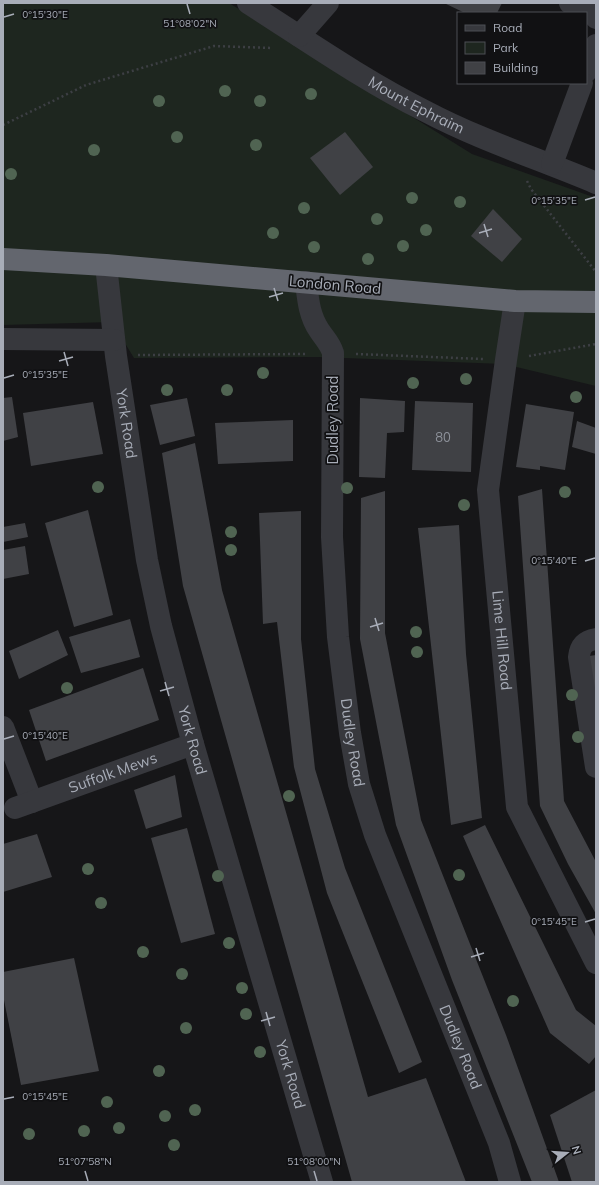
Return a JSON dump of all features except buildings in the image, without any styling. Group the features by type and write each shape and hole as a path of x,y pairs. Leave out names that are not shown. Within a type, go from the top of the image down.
{"highway":[{"name":"London Road","path":"3,259 106,265 515,301 596,302"}],"street":[{"name":"Mount Ephraim","path":"248,3 384,89 426,112 512,150 552,164 596,183"},
{"path":"299,36 328,3"},
{"path":"570,3 592,13 596,18"},
{"path":"587,69 596,45"},
{"path":"552,164 582,84"},
{"name":"York Road","path":"106,265 114,340 147,560 161,626 193,744 311,1140 322,1182"},
{"name":"Dudley Road","path":"306,282 311,315 319,331 334,353 333,553 338,637 350,733 360,784 375,835 499,1143 510,1182"},
{"name":"Lime Hill Road","path":"515,301 488,490 517,807 596,963"},
{"path":"3,339 114,340"},
{"path":"596,639 584,643 580,649 579,657 596,767"},
{"name":"Suffolk Mews","path":"3,727 23,805 193,744"}],"path":[{"path":"3,125 86,85 214,46 274,48"},
{"path":"512,150 531,189 596,272"}],"green space":[{"path":"3,3 229,3 472,154 596,198 596,386 504,364 318,357 134,358 112,322 3,325"}]}
